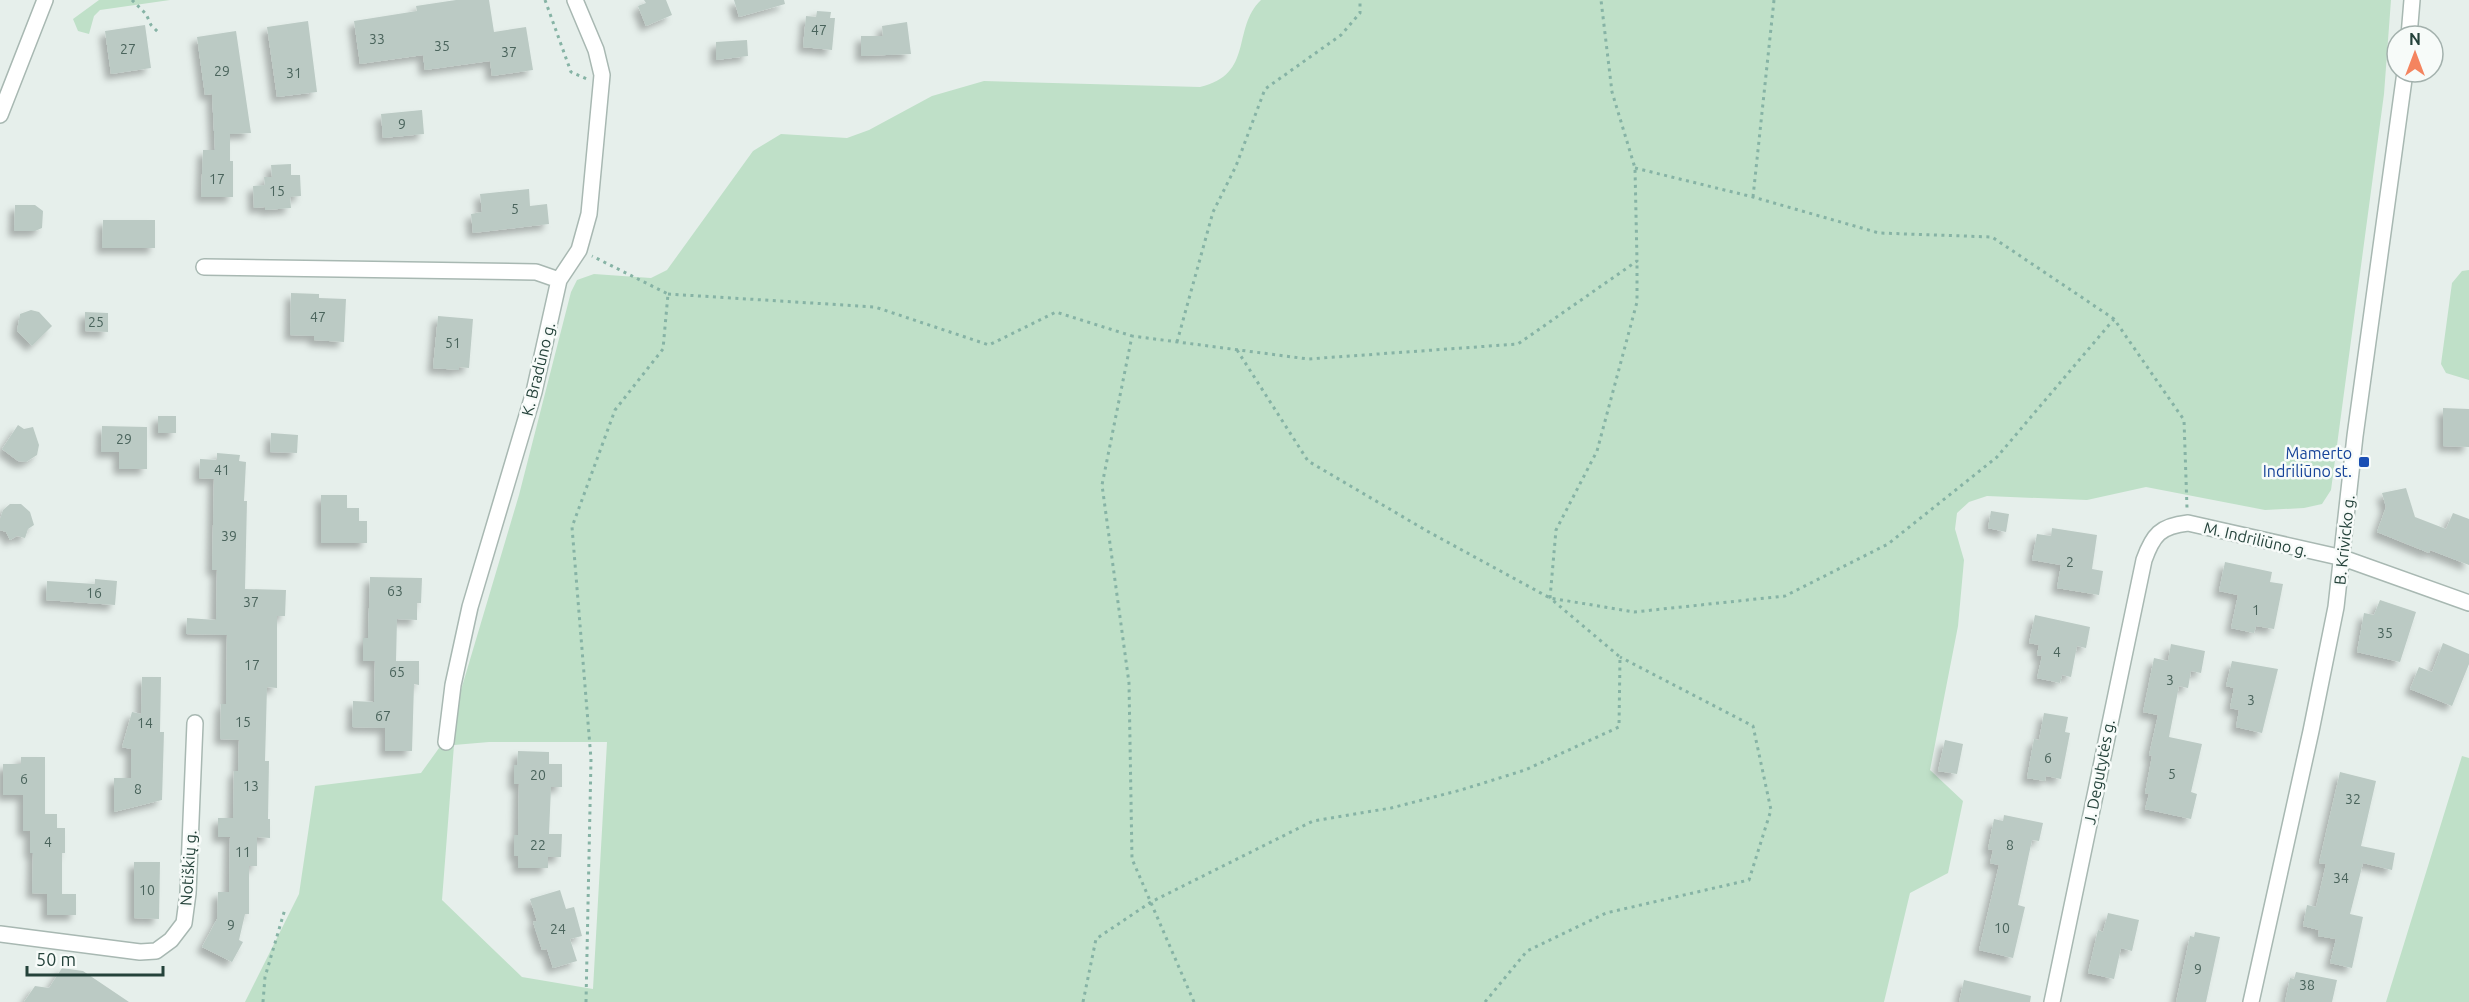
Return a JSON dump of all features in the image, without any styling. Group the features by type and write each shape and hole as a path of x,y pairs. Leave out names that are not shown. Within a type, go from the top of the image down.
{"street":[{"path":"0,115 45,0"},
{"name":"K. Bradūno g.","path":"446,742 453,685 470,607 534,392 559,280 579,250 589,214 602,75 587,25 575,0"},
{"path":"2410,24 2412,0"},
{"name":"B. Krivicko g.","path":"2251,1002 2312,731 2336,607 2355,436 2403,84"},
{"path":"204,267 536,272 559,280"},
{"name":"M. Indriliūno g.","path":"2150,543 2160,531 2171,525 2188,523 2343,558 2469,603"},
{"name":"J. Degutytės g.","path":"2052,1002 2118,675 2144,560 2150,543"},
{"name":"Notiškių g.","path":"0,934 140,952 156,951 171,940 184,923 188,893 195,723"}],"path":[{"path":"132,0 146,14 151,25 158,32"},
{"path":"545,0 571,72"},
{"path":"1176,342 1213,212 1236,165 1265,89 1341,35 1360,13 1360,0"},
{"path":"1550,598 1556,530 1597,451 1637,302 1635,168 1612,92 1601,0"},
{"path":"1753,197 1774,0"},
{"path":"1635,168 1753,197 1879,233 1992,237 2114,319 2184,420 2188,523"},
{"path":"579,250 668,294 875,307 989,345 1056,312 1132,336 1308,359 1518,344 1637,261"},
{"path":"586,1002 591,759 572,527 615,410 663,349 668,294"},
{"path":"1550,598 1634,612 1785,596 1888,544 1997,457 2114,319"},
{"path":"1132,336 1102,485 1129,683 1132,859 1194,1002"},
{"path":"1237,350 1308,461 1426,531 1550,598 1620,657 1753,726 1771,810 1749,880 1606,913 1527,951 1485,1002"},
{"path":"1083,1002 1096,939 1151,902 1313,821 1391,808 1461,790 1525,770 1619,727 1620,657"},
{"path":"263,1002 265,977 285,909"}],"green space":[{"path":"99,0 170,0 100,10 94,16 89,34 78,31 73,19"},
{"path":"1261,0 2391,0 2389,24 2385,24 2384,94 2331,490 2322,504 2304,508 2265,510 2146,487 2087,500 1987,496 1969,502 1957,513 1955,529 1964,560 1958,626 1930,770 1963,801 1948,873 1910,893 1884,1002 245,1002 299,894 315,786 421,773 447,737 519,495 571,292 577,280 594,274 651,278 667,270 753,151 781,134 847,138 869,130 932,96 984,81 1200,87 1217,81 1229,72 1236,61 1247,24","holes":["489,742 607,742 593,989 522,977 442,900 454,745"]},
{"path":"2469,270 2469,380 2446,373 2441,364 2452,283 2462,271"},
{"path":"2462,756 2469,758 2469,1002 2386,1002"}],"building":[{"path":"456,0 489,0 494,32 526,27 533,70 492,76 490,61 425,70 423,55 360,64 354,21 417,11 416,6"},
{"path":"644,0 666,0 672,15 646,26 638,6 646,3"},
{"path":"734,0 784,0 785,4 739,17"},
{"path":"817,11 831,12 830,18 835,18 832,50 803,47 806,16 816,17"},
{"path":"308,21 317,92 277,97 267,27"},
{"path":"907,22 911,54 861,56 861,36 883,36 882,26"},
{"path":"145,25 151,68 111,74 105,31"},
{"path":"236,31 251,133 230,134 233,197 201,197 203,150 215,150 212,94 205,95 197,37"},
{"path":"747,40 748,56 716,60 716,42"},
{"path":"422,110 424,134 383,138 381,114"},
{"path":"291,164 291,175 300,175 301,196 290,197 291,208 265,210 265,207 254,208 253,186 265,185 264,177 272,177 271,165"},
{"path":"529,189 530,206 547,204 549,224 473,233 471,214 482,212 480,194"},
{"path":"15,205 35,205 43,211 42,228 35,231 14,231"},
{"path":"103,220 155,220 155,248 102,248"},
{"path":"291,293 319,294 319,298 346,299 344,342 314,340 314,336 290,335"},
{"path":"31,310 39,312 52,326 32,346 17,331 20,314"},
{"path":"85,312 108,313 108,332 85,331"},
{"path":"438,316 473,319 469,368 459,367 459,370 433,368"},
{"path":"2443,408 2469,409 2469,447 2443,446"},
{"path":"158,416 176,416 176,433 158,433"},
{"path":"18,425 24,429 33,427 39,445 37,455 26,462 18,461 2,449"},
{"path":"102,426 147,427 147,469 119,469 119,452 101,452"},
{"path":"271,433 298,435 297,453 270,452"},
{"path":"217,453 240,455 239,461 246,462 245,589 286,590 285,616 277,616 277,688 267,687 265,761 269,761 270,838 257,837 257,866 249,866 249,914 245,914 239,940 243,942 232,962 202,947 217,919 218,892 229,892 230,837 218,837 218,818 233,818 234,771 238,771 239,740 220,739 221,704 226,704 227,635 186,634 187,618 216,620 217,570 212,570 214,479 199,478 200,459 217,460"},
{"path":"2406,488 2415,517 2446,529 2453,513 2469,519 2469,565 2430,550 2429,553 2377,532 2386,507 2382,493"},
{"path":"321,495 347,495 347,508 359,508 359,521 367,521 367,543 321,543"},
{"path":"10,504 21,504 30,512 34,525 28,529 25,538 17,536 10,540 6,532 0,530 3,510"},
{"path":"1991,511 2009,514 2006,532 1988,528"},
{"path":"2052,528 2097,535 2092,569 2103,571 2099,595 2057,588 2061,565 2032,560 2037,534 2051,536"},
{"path":"2225,562 2272,572 2270,582 2283,584 2274,629 2256,626 2254,633 2231,628 2238,595 2219,591"},
{"path":"370,577 422,578 421,603 417,603 417,620 397,619 396,661 419,661 419,685 414,684 412,751 385,751 385,728 352,727 353,701 374,702 375,661 363,661 363,638 368,638"},
{"path":"95,579 117,581 115,605 46,600 47,581 95,584"},
{"path":"2380,600 2416,612 2400,662 2357,652 2364,613 2374,615"},
{"path":"2035,615 2090,627 2086,648 2077,646 2071,677 2062,675 2060,683 2037,678 2042,656 2037,655 2039,645 2029,643"},
{"path":"2443,643 2469,654 2469,664 2452,706 2410,689 2419,667 2432,672"},
{"path":"2171,644 2205,651 2201,673 2191,671 2188,688 2179,686 2169,737 2202,744 2191,792 2197,794 2191,819 2145,809 2149,794 2145,793 2152,756 2149,755 2158,715 2143,712 2154,658 2168,661"},
{"path":"2232,661 2278,669 2262,733 2236,727 2239,710 2230,708 2234,688 2226,686"},
{"path":"142,677 161,677 160,732 164,732 162,800 114,812 114,778 131,778 131,749 122,747 132,712 141,714"},
{"path":"2044,713 2068,717 2065,732 2070,733 2061,779 2046,776 2045,781 2027,778 2034,739 2039,740"},
{"path":"1945,740 1963,744 1957,774 1938,771"},
{"path":"518,751 549,752 549,764 562,764 562,787 551,787 549,834 562,834 561,857 548,857 548,868 518,868 518,856 514,856 514,835 518,835 519,784 514,784 514,765 517,765"},
{"path":"21,757 45,757 45,814 57,814 57,828 65,828 65,853 62,853 62,894 76,894 76,915 47,915 47,894 32,893 33,853 30,853 30,831 23,831 23,795 3,795 3,764 21,764"},
{"path":"2340,772 2376,781 2361,846 2395,853 2392,870 2363,863 2350,914 2363,917 2352,968 2330,963 2336,939 2318,936 2319,930 2303,926 2307,905 2316,907 2326,864 2319,863"},
{"path":"2004,815 2043,823 2039,841 2032,840 2018,905 2025,907 2013,958 1979,950 1999,865 1990,863 1993,850 1988,849 1994,819 2003,821"},
{"path":"134,862 160,862 159,919 134,918"},
{"path":"560,890 566,909 574,907 582,936 570,939 577,961 553,968 547,949 542,950 533,922 537,921 530,899"},
{"path":"2108,913 2139,920 2132,951 2121,948 2114,979 2088,973 2098,930 2103,932"},
{"path":"2195,932 2220,937 2206,1002 2176,1002 2190,936 2194,937"},
{"path":"62,968 83,971 129,1002 24,1002 35,986 49,988"},
{"path":"2296,972 2337,980 2332,1002 2285,1002 2290,978 2294,979"},
{"path":"1964,980 2031,996 2030,1002 1959,1002"}],"place":[{"name":"Mamerto Indriliūno st.","path":"2364,462"}]}
